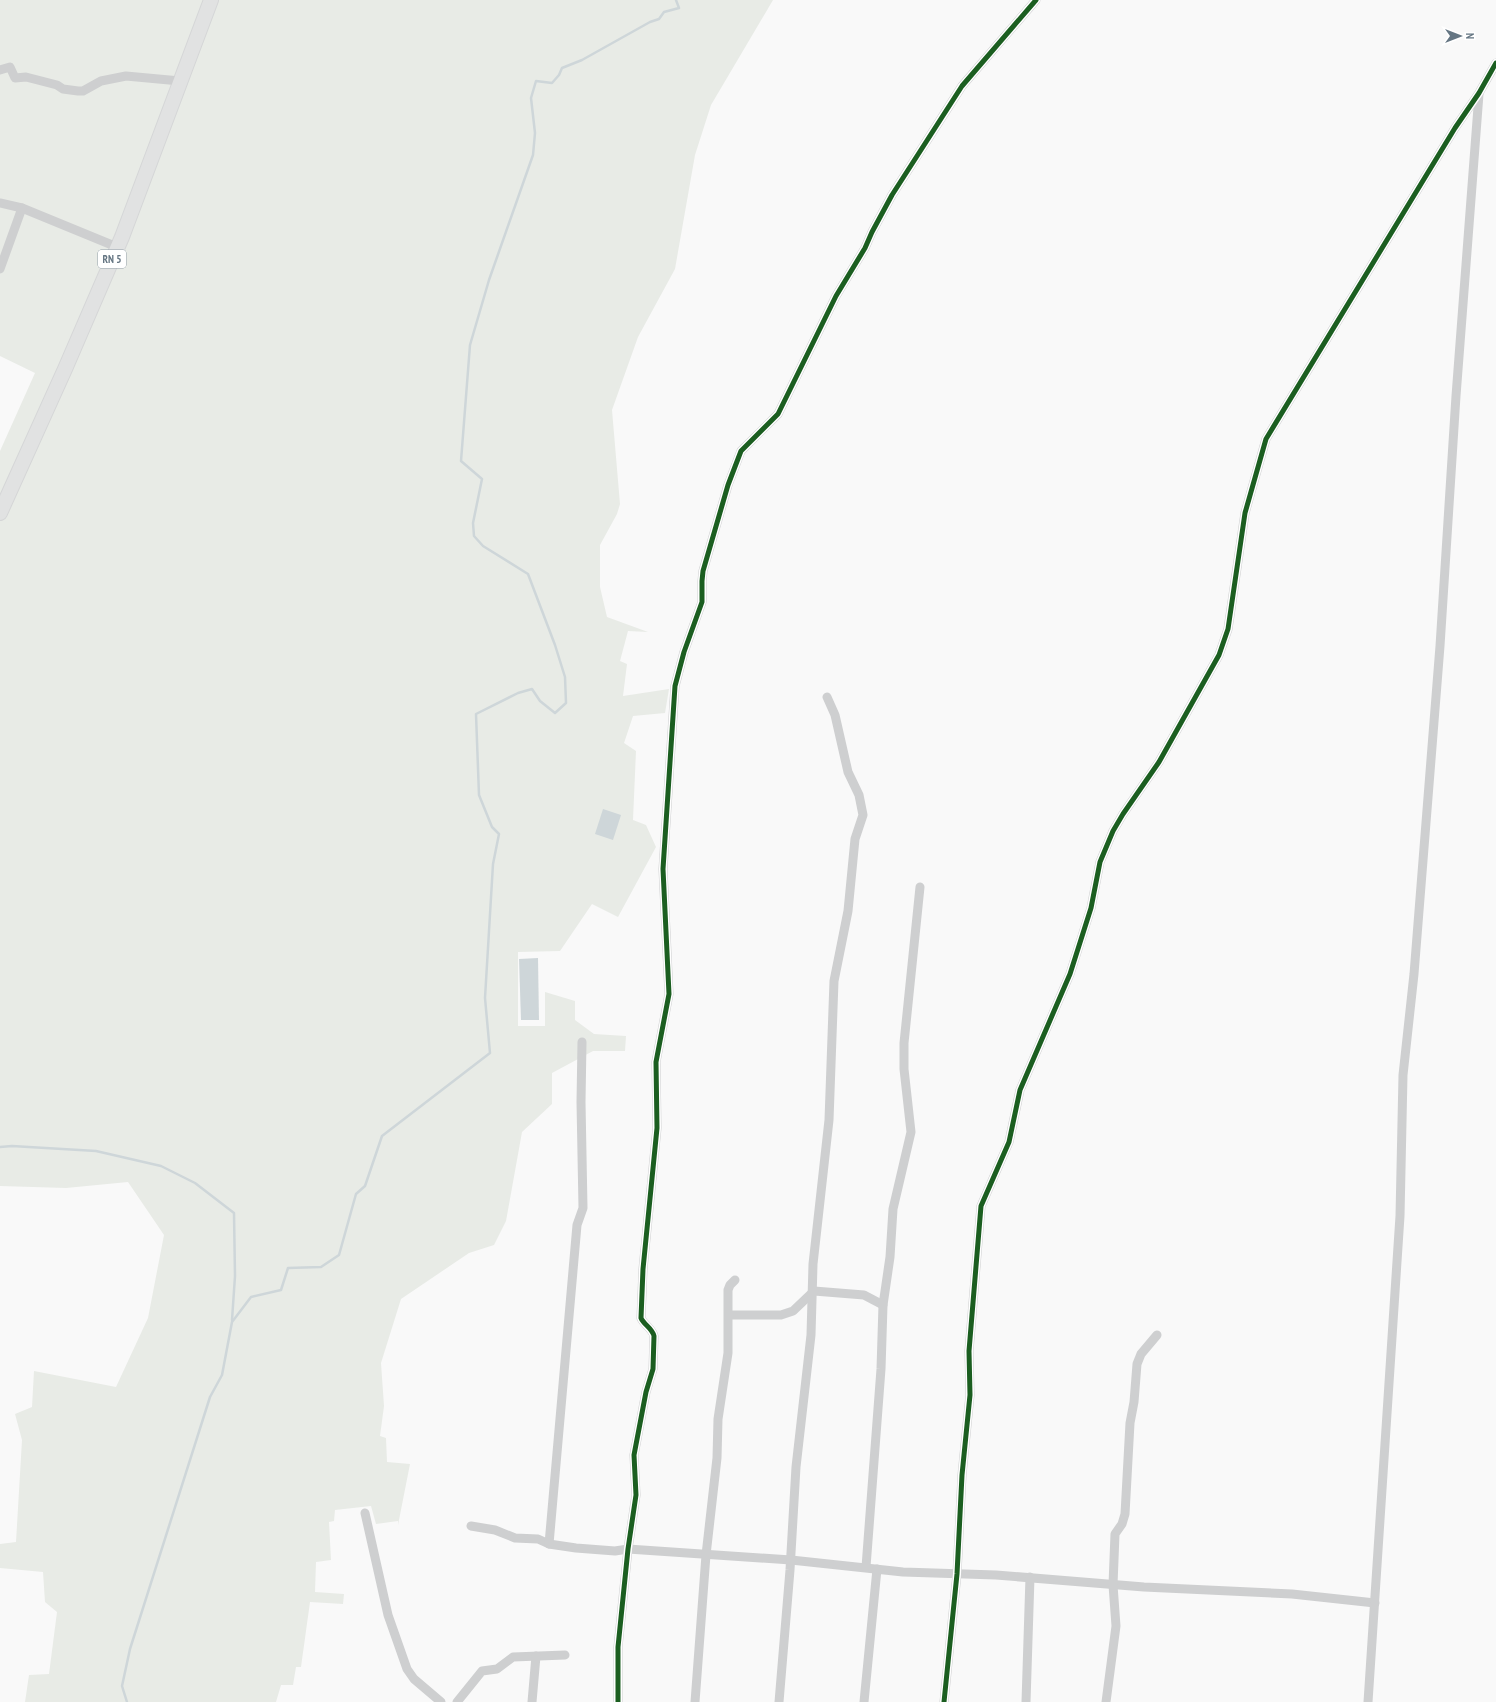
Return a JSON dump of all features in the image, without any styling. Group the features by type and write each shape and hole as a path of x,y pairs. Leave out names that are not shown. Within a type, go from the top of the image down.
{"main road":[{"name":"RN 5","path":"1,511 117,247 164,127 210,0"}],"street":[{"path":"618,1702 618,1647 628,1549 636,1495 634,1455 646,1392 654,1363 653,1332 644,1324 641,1318 643,1270 657,1128 656,1062 670,994 664,864 675,686 684,652 702,602 703,571 728,485 742,451 778,414 836,296 865,248 892,196 958,92 1036,0"},
{"path":"944,1702 957,1574 962,1475 970,1395 969,1351 981,1206 1009,1142 1020,1090 1070,974 1090,908 1100,862 1113,831 1159,762 1222,648 1228,629 1245,513 1266,440 1496,63"},
{"path":"0,70 10,67 15,78 26,77 57,85 63,89 78,92 101,81 126,76 180,81"},
{"path":"1368,1702 1400,1216 1404,1075 1415,959 1440,646 1456,396 1479,93"},
{"path":"0,203 22,208 117,247"},
{"path":"0,269 22,208"},
{"path":"779,1702 791,1560 796,1467 811,1336 814,1291 813,1264 829,1114 834,981 848,911 855,839 863,816 859,795 847,769 834,715 827,697"},
{"path":"866,1567 881,1369 883,1305 890,1257 893,1209 911,1132 904,1069 904,1043 920,887"},
{"path":"549,1544 577,1225 583,1208 581,1102 582,1042"},
{"path":"695,1702 718,1419 728,1353 729,1288 736,1280"},
{"path":"729,1315 781,1315 793,1311 814,1291 864,1295 883,1305"},
{"path":"1106,1702 1116,1626 1113,1585 1116,1534 1122,1524 1125,1514 1130,1423 1134,1402 1136,1364 1141,1354 1157,1335"},
{"path":"365,1513 388,1615 407,1669 414,1679 441,1702"},
{"path":"471,1526 495,1530 515,1538 538,1539 549,1544 576,1548 615,1551 628,1549 791,1560 877,1569 1030,1577 1113,1585 1292,1594 1375,1603"},
{"path":"864,1702 877,1569"},
{"path":"1026,1702 1030,1577"},
{"path":"457,1702 482,1671 497,1669 513,1657 565,1655"},
{"path":"532,1702 536,1656"}],"shaded area":[{"path":"0,0 773,0 711,105 695,155 675,269 638,337 612,410 620,504 617,514 600,545 600,587 607,617 648,632 628,631 620,661 627,664 623,696 669,689 665,713 633,716 624,743 636,751 633,820 646,825 656,847 618,917 592,904 560,951 518,952 518,1026 545,1026 545,992 575,1001 575,1020 594,1034 626,1036 625,1051 593,1051 552,1073 552,1104 522,1132 506,1221 494,1245 469,1253 401,1299 381,1363 384,1406 380,1436 386,1438 387,1462 410,1464 398,1525 398,1521 376,1524 371,1506 335,1510 334,1521 329,1522 331,1560 316,1562 315,1592 344,1594 343,1604 310,1602 301,1667 296,1667 293,1685 281,1685 276,1702 25,1702 29,1675 49,1674 57,1612 45,1602 43,1572 0,1568 0,1544 16,1542 22,1440 15,1414 32,1407 34,1371 116,1387 148,1318 164,1235 128,1182 66,1188 0,1186 0,451 35,373 0,356"},
{"path":"603,809 621,815 613,840 595,834"},
{"path":"538,958 539,1020 521,1020 519,959"}],"waterway":[{"path":"127,1702 122,1686 130,1649 210,1397 222,1375 232,1322 251,1297 281,1290 288,1268 321,1267 339,1255 356,1194 365,1186 382,1136 490,1053 485,998 493,864 499,834 492,827 479,795 476,714 518,693 532,689 540,701 555,713 566,703 565,677 555,645 528,574 483,546 474,536 473,523 482,479 461,461 470,345 489,280 533,155 535,133 531,98 536,81 552,83 559,75 562,68 582,60 650,22 659,19 664,12 679,8 676,0"},
{"path":"0,1147 12,1146 96,1151 161,1166 195,1183 234,1213 235,1276 232,1320"}],"cycle path":[{"path":"618,1702 618,1647 628,1549 636,1495 634,1455 646,1392 653,1369 654,1336 652,1331 641,1318 643,1269 657,1128 656,1062 669,994 663,869 675,686 684,652 702,602 703,571 728,485 741,451 778,414 836,296 865,248 892,195 962,86 1036,0"},
{"path":"944,1702 957,1574 962,1475 970,1395 969,1351 981,1206 1009,1142 1020,1090 1070,974 1091,908 1100,862 1113,831 1159,762 1219,655 1228,629 1245,513 1266,439 1496,63"}]}
